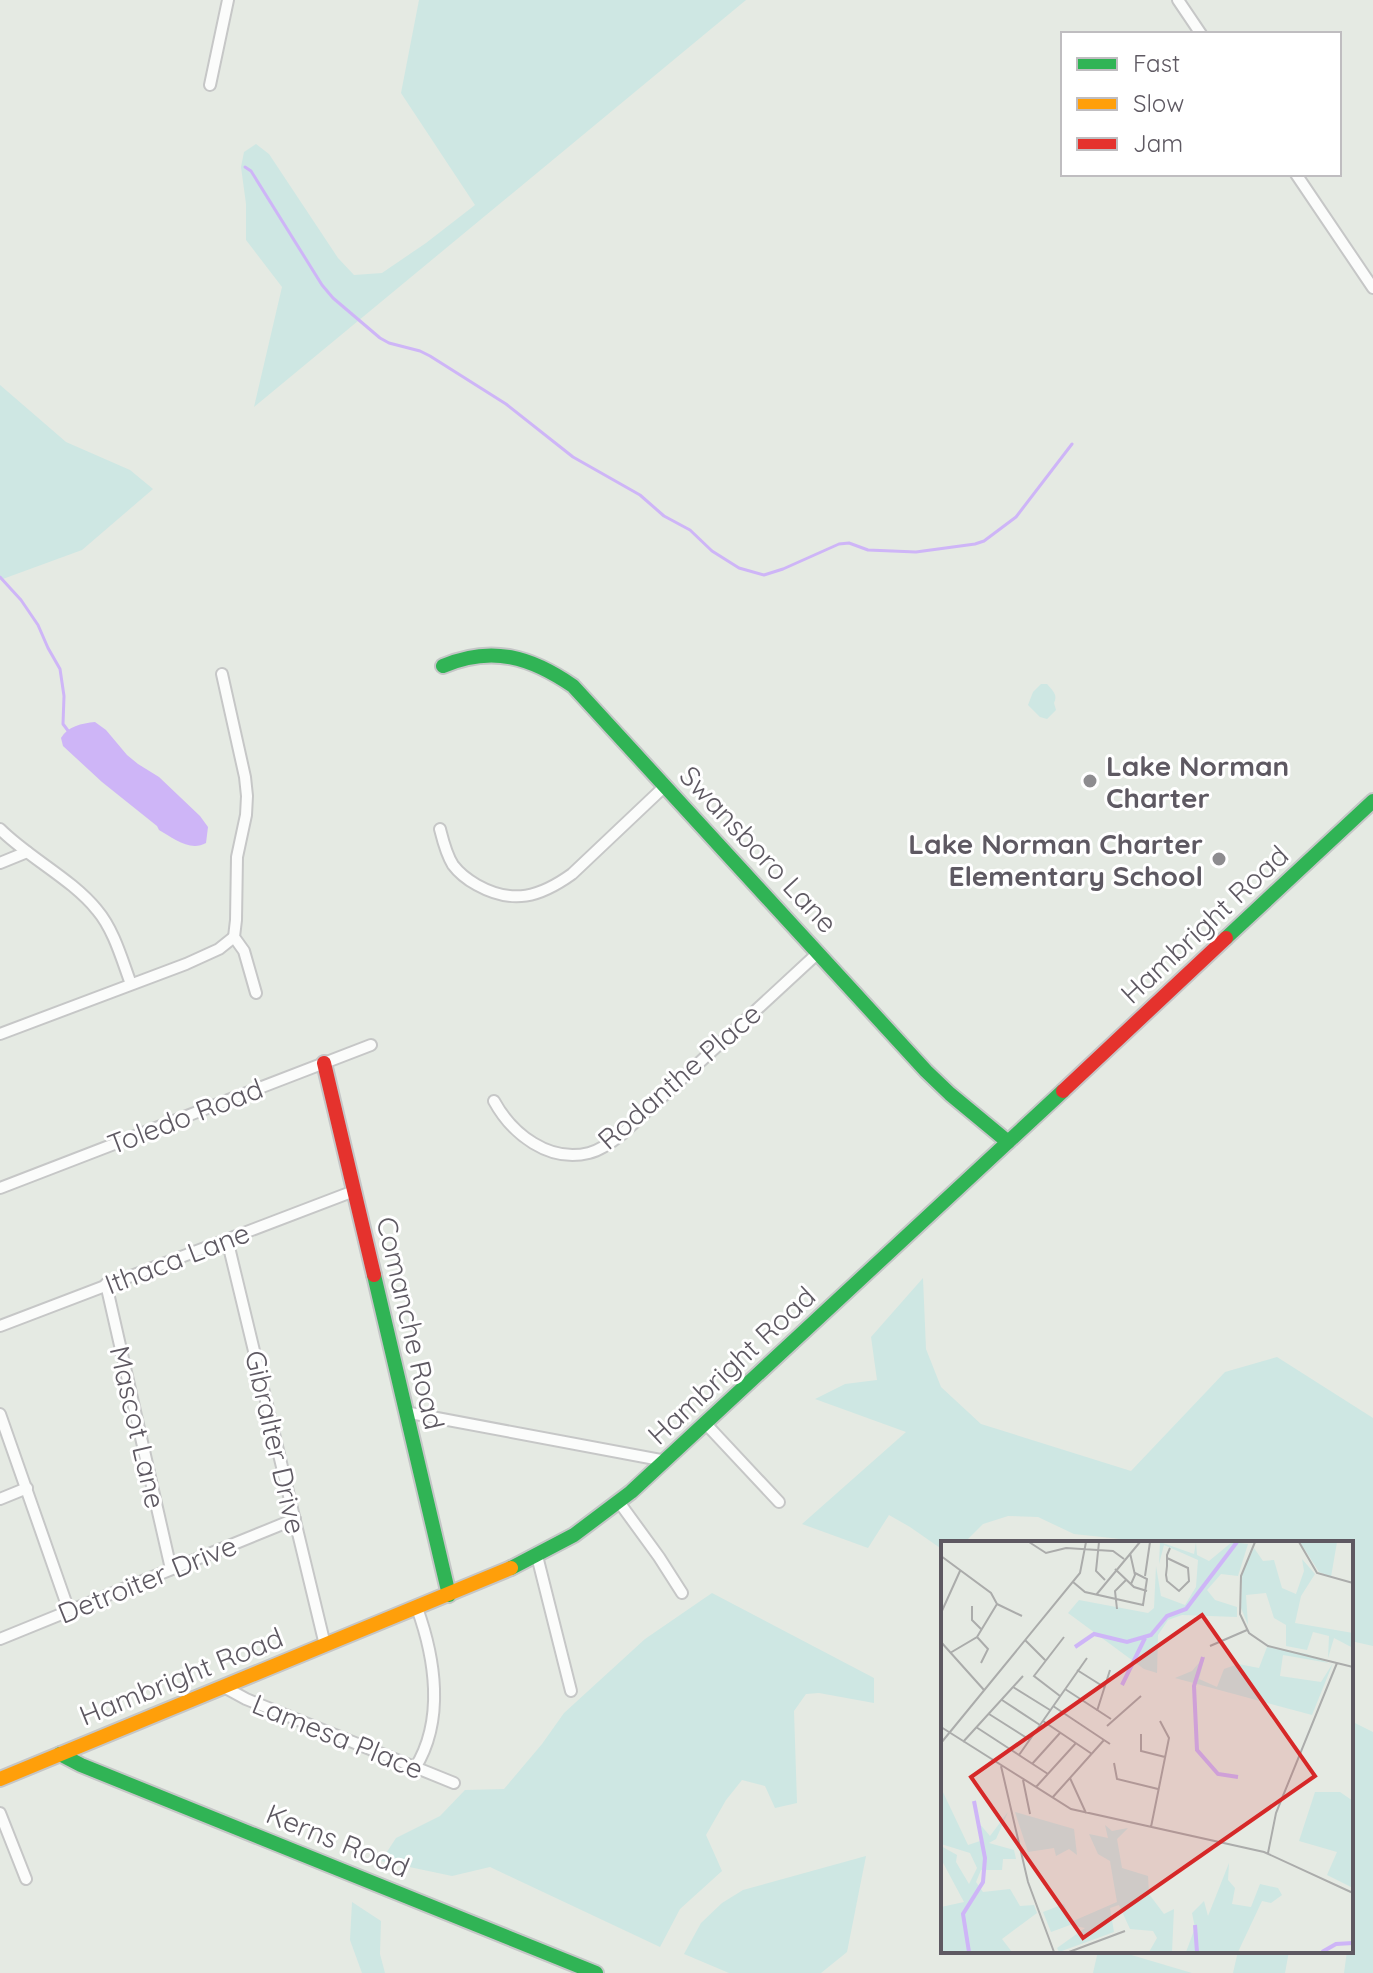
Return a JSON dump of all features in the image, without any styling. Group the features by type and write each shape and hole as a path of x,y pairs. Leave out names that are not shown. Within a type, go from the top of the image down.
{"street":[{"path":"210,85 228,0"},
{"path":"1178,0 1200,32"},
{"path":"1297,176 1373,288"},
{"name":"Swansboro Lane","path":"443,666 464,657 489,655 520,658 549,669 573,686 926,1071 1008,1142"},
{"path":"222,674 247,796 237,857 234,937 244,951 256,993"},
{"path":"440,829 448,855 467,879 494,893 532,895 554,887 572,874 665,786"},
{"name":"Hambright Road","path":"0,1779 449,1595 537,1556 584,1528 666,1461 1373,801"},
{"path":"0,829 96,909 104,920 131,984"},
{"path":"0,863 27,852"},
{"path":"0,1034 219,949 234,937"},
{"name":"Rodanthe Place","path":"494,1101 510,1125 538,1146 553,1152 578,1155 599,1150 622,1134 819,952"},
{"name":"Toledo Road","path":"0,1188 371,1045"},
{"name":"Comanche Road","path":"324,1063 449,1595"},
{"name":"Ithaca Lane","path":"0,1326 354,1191"},
{"name":"Gibralter Drive","path":"227,1239 325,1645"},
{"name":"Mascot Lane","path":"106,1284 171,1569"},
{"path":"405,1412 666,1461"},
{"path":"0,1414 69,1611"},
{"path":"706,1424 779,1502"},
{"path":"0,1499 27,1488"},
{"path":"619,1502 682,1593"},
{"name":"Detroiter Drive","path":"0,1639 295,1519"},
{"path":"537,1556 571,1691"},
{"path":"415,1768 430,1731 434,1696 429,1649 417,1608"},
{"name":"Lamesa Place","path":"224,1687 246,1699 454,1783"},
{"name":"Kerns Road","path":"60,1754 596,1973"},
{"path":"0,1813 26,1879"}],"shaded area":[{"path":"419,0 746,0 254,407 282,287 246,240 246,204 241,167 244,152 256,144 269,154 338,258 354,275 382,273 475,205 401,93"},
{"path":"0,385 66,442 130,470 153,489 82,550 0,580"},
{"path":"1041,684 1047,684 1055,695 1056,710 1047,719 1040,717 1028,705 1033,692"},
{"path":"95,722 127,755 159,777 200,816 208,827 206,843 188,845 159,830 63,746 61,738 71,728"},
{"path":"923,1278 926,1349 941,1387 981,1424 1131,1471 1225,1372 1277,1357 1373,1418 1373,1646 1353,1641 1353,1541 1131,1541 1074,1534 1038,1517 1008,1516 983,1524 966,1541 941,1541 941,1549 889,1515 868,1548 802,1524 906,1432 815,1399 845,1384 877,1380 871,1337"},
{"path":"712,1593 874,1678 874,1703 819,1693 806,1694 794,1711 797,1803 775,1808 765,1786 742,1780 726,1800 706,1835 722,1871 680,1909 660,1947 490,1867 452,1876 381,1861 396,1838 440,1816 465,1790 504,1789 564,1713 645,1639"},
{"path":"1353,1722 1373,1732 1373,1973 1344,1973 1347,1953 1353,1953"},
{"path":"866,1856 847,1952 821,1973 729,1973 684,1954 701,1923 722,1903 743,1890"},
{"path":"352,1902 381,1921 380,1954 385,1973 362,1973 350,1940"},
{"path":"1098,1953 1125,1953 1192,1973 1093,1973"},
{"path":"1238,1953 1289,1953 1285,1973 1233,1973"}],"waterway":[{"path":"245,167 251,171 322,285 380,338 430,356 506,404 573,457 640,495 664,516 690,530 712,551 739,568 764,575 839,544 849,543 868,550 916,552 984,541 1016,517 1072,444"},
{"path":"0,577 38,625 60,669 64,696 63,724 69,732"}],"traffic: fast":[{"path":"443,666 478,656 511,657 542,668 573,686 926,1071 1008,1142"},
{"path":"1226,938 1373,801"},
{"path":"511,1568 574,1535 631,1492 1063,1091"},
{"path":"374,1275 449,1595"},
{"path":"60,1754 596,1973"}],"traffic: slow":[{"path":"0,1779 511,1568"}],"traffic: jam":[{"path":"1063,1091 1226,938"},
{"path":"324,1063 374,1275"}],"place":[{"name":"Lake Norman Charter","path":"1090,781"},
{"name":"Lake Norman Charter Elementary School","path":"1219,859"}]}
